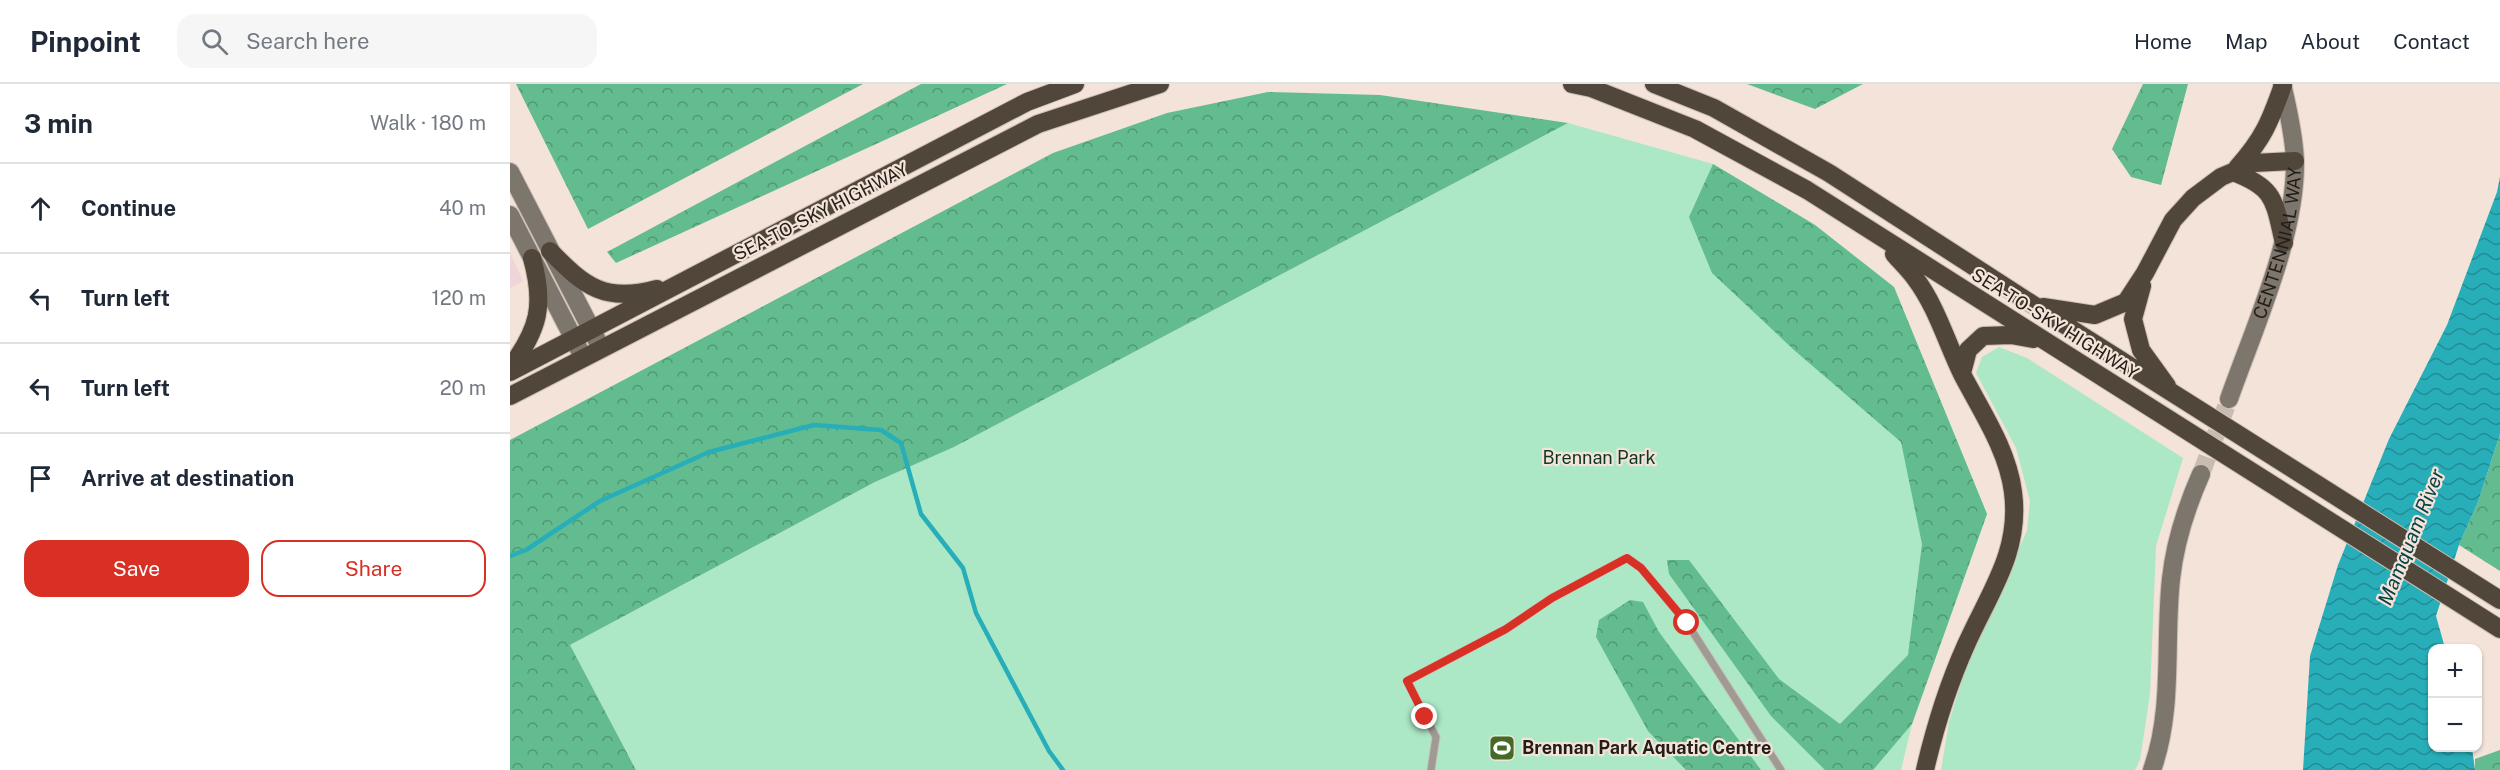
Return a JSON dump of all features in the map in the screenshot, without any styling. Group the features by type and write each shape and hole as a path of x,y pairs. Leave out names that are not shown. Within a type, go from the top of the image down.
{"highway":[{"name":"SEA-TO-SKY HIGHWAY","path":"685,281 1027,102 1075,84"},
{"name":"SEA-TO-SKY HIGHWAY","path":"510,396 1038,124 1160,84"},
{"name":"SEA-TO-SKY HIGHWAY","path":"1572,84 1591,88 1695,129 1807,190 2500,629"},
{"name":"SEA-TO-SKY HIGHWAY","path":"1654,84 1714,108 1829,173 2497,598"},
{"path":"2233,172 2257,146 2269,126 2283,85"},
{"path":"2035,306 2095,315 2126,302 2145,273 2173,220 2193,198 2220,177 2254,163 2295,161"},
{"path":"2233,172 2255,180 2266,189 2275,204 2284,243"},
{"path":"1881,239 1916,279 1940,321 1962,373 1995,437 2013,490 2016,520 2012,543 1965,646 1934,730 1925,770"},
{"path":"550,251 573,275 602,292 628,295 685,281"},
{"path":"510,370 531,335 539,312 538,279 532,258"},
{"path":"2145,273 2133,319 2141,350 2172,393"},
{"path":"510,370 685,281"},
{"path":"1962,373 1968,350 1983,336 2011,335 2041,340"}],"street":[{"name":"CENTENNIAL WAY","path":"2229,399 2284,243 2292,204 2295,161 2283,85"},
{"path":"510,172 601,348"},
{"path":"510,214 583,357"},
{"path":"2152,770 2162,735 2166,707 2169,607 2174,558 2186,510 2201,474"}],"lane":[{"path":"1431,770 1436,737 1407,681 1506,629 1552,598 1627,558 1641,568 1687,623 1781,770"}],"shaded area":[{"path":"510,253 523,281 510,288"}],"green space":[{"path":"516,84 863,84 588,229"},
{"path":"921,84 1007,84 616,263 607,252"},
{"path":"1747,84 1863,84 1815,109"},
{"path":"2143,84 2188,84 2161,185 2131,177 2112,149"},
{"path":"1268,92 1380,95 1568,123 954,447 875,482 570,645 636,770 510,770 510,440 1053,153 1167,113"},
{"name":"Brennan Park","path":"1568,123 1713,164 1815,225 1894,287 1987,514 1912,724 1901,770 636,770 570,645 875,482 954,447"},
{"path":"1713,164 1815,225 1894,287 1987,514 1912,724 1873,770 1825,770 1771,716 1669,574 1667,560 1689,560 1779,679 1840,724 1908,655 1922,544 1901,442 1794,350 1712,273 1689,217"},
{"path":"1999,347 2027,358 2183,458 2156,546 2150,694 2140,760 2135,770 1941,770 1949,722 1969,657 2027,531 2030,501 2016,448 1976,373 1982,357"},
{"path":"2500,434 2500,571 2459,545 2478,502"},
{"path":"1630,600 1643,602 1659,632 1761,770 1686,770 1648,731 1596,637 1599,620"},
{"path":"2500,750 2500,770 2475,770 2475,759"}],"water":[{"name":"Mamquam River","path":"2500,177 2500,434 2478,502 2459,545 2436,616 2444,644 2428,644 2428,752 2473,752 2475,770 2303,770 2310,656 2338,565 2389,439 2447,325 2497,192"}],"waterway":[{"path":"510,556 526,550 600,501 709,452 814,425 881,430 901,443 921,514 963,568 976,613 1049,751 1063,770"}],"tunnel":[{"path":"2201,474 2229,399"}],"place":[{"name":"Brennan Park Aquatic Centre","path":"1502,748"}],"route":[{"path":"1425,717 1407,681 1506,629 1552,598 1627,558 1641,568 1687,623"}]}
